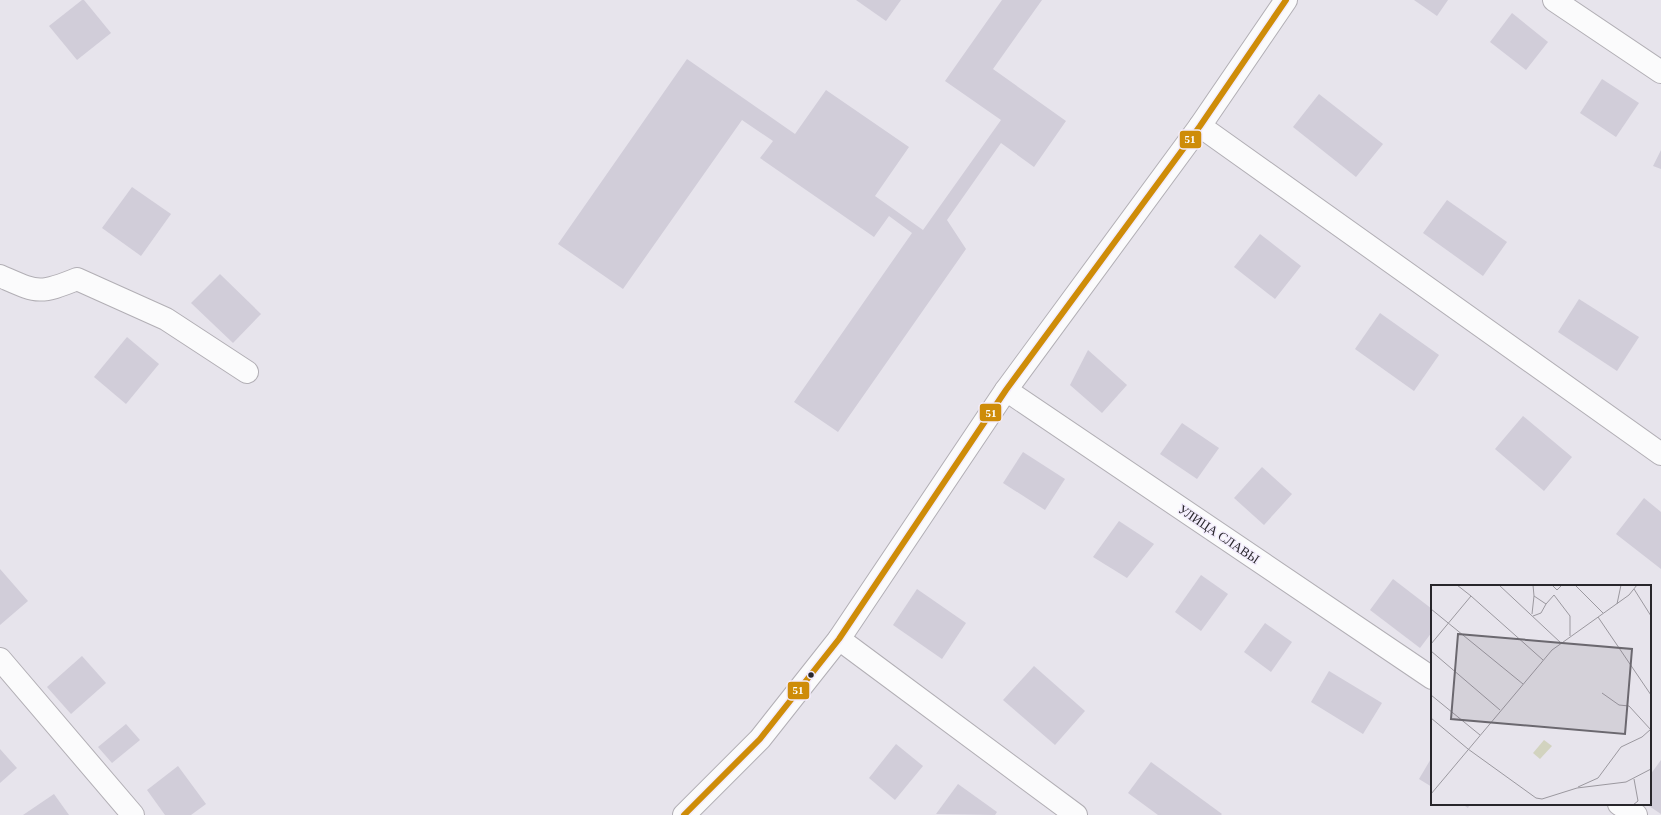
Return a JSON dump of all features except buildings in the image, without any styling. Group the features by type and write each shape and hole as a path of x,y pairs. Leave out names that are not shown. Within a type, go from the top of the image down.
{"street":[{"path":"684,815 760,739 839,639 1006,390 1200,126 1286,0"},
{"path":"1554,0 1661,72"},
{"path":"1200,126 1661,454"},
{"path":"0,276 33,290 52,289 77,279 166,320 247,372"},
{"name":"УЛИЦА СЛАВЫ","path":"1006,390 1431,677"},
{"path":"839,639 1076,815"},
{"path":"0,659 133,815"},
{"path":"1621,805 1636,815"}],"transit line":[{"name":"51","path":"684,815 760,739 839,639 1006,390 1200,126 1286,0"}]}
